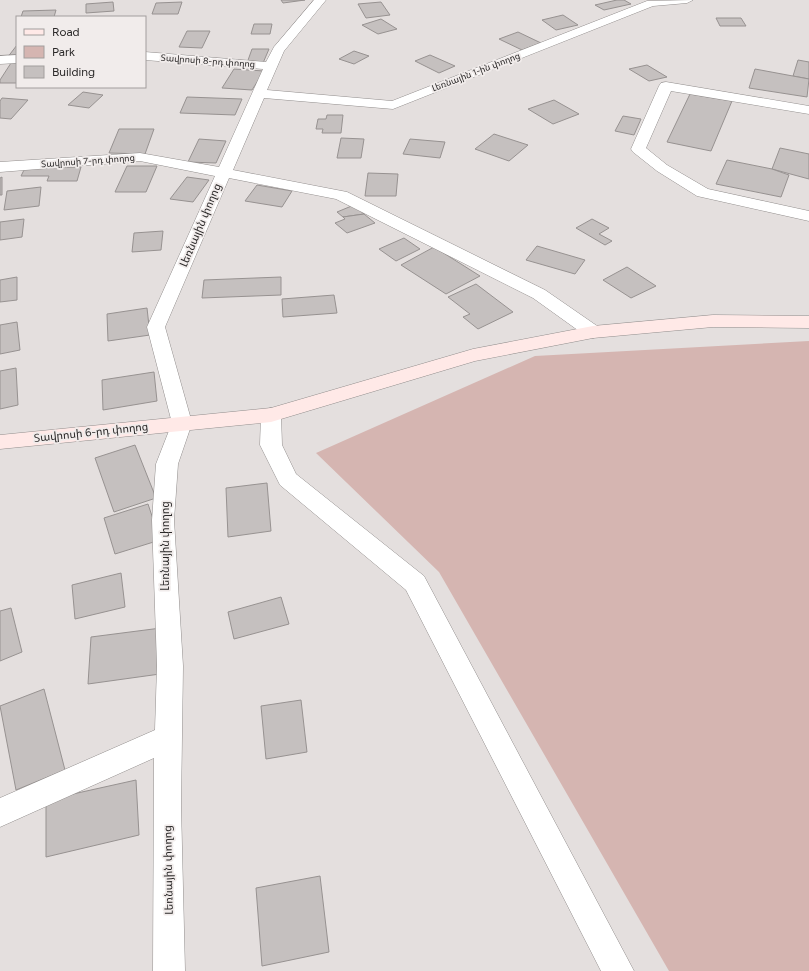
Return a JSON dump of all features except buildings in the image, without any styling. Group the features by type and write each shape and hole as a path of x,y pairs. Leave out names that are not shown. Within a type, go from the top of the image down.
{"street":[{"name":"Լեռնային փողոց","path":"169,971 167,806 170,666 163,520 168,464 182,423 156,327 222,173 278,50 320,0"},
{"name":"Լեռնային 1-ին փողոց","path":"258,93 392,105 651,3 687,0"},
{"name":"Տավրոսի 8-րդ փողոց","path":"146,56 270,66"},
{"path":"0,60 16,59"},
{"path":"809,110 666,86 638,149 662,168 703,193 809,216"},
{"name":"Տավրոսի 7-րդ փողոց","path":"0,167 140,157 341,195 539,294 593,332"},
{"name":"Տավրոսի 6-րդ փողոց","path":"0,442 271,415 473,355 593,332 713,321 809,322"},
{"path":"271,415 271,445 288,479 415,583 618,971"},
{"path":"0,813 168,738"}],"green space":[{"path":"809,341 809,971 669,971 439,572 316,453 535,356"}]}
